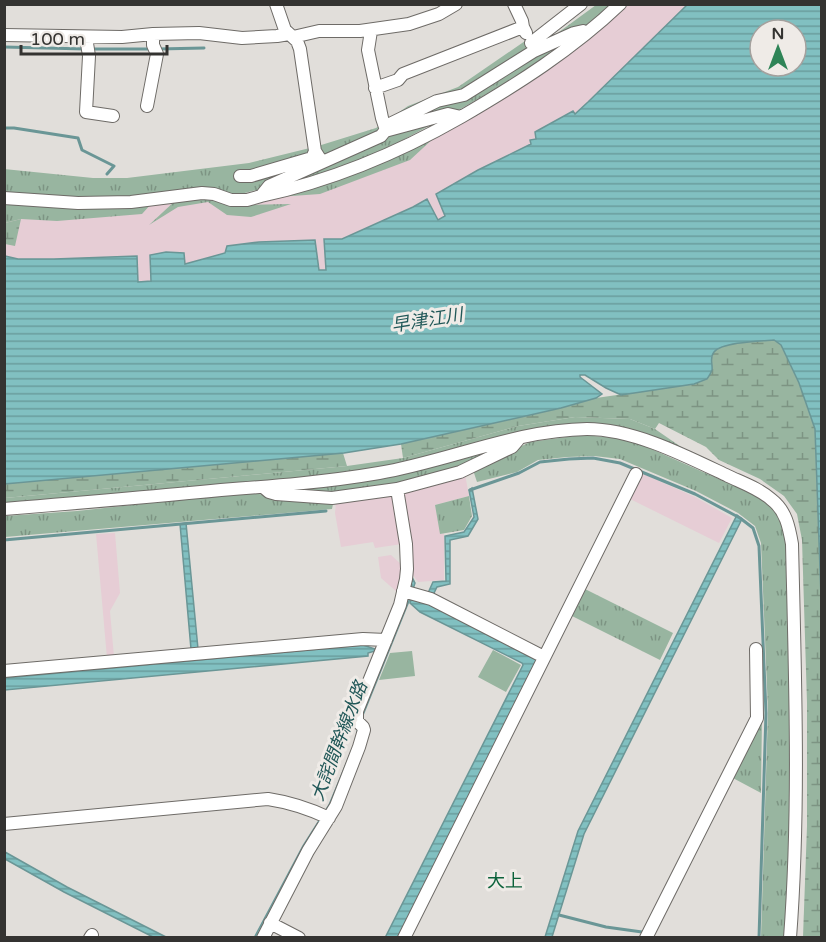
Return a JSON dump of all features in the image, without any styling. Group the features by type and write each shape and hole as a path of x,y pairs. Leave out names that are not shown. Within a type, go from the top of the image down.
{"street":[{"path":"276,4 285,30 297,41 300,49 315,151 322,162"},
{"path":"4,35 87,44 122,37 154,43 199,33 242,38 291,36 319,31 371,30 409,24 439,14 456,4"},
{"path":"514,4 533,47"},
{"path":"261,196 269,186 381,136 385,129 437,101 464,95 533,47 581,4"},
{"path":"4,198 78,203 131,202 202,193 214,194 231,200 247,200 293,189 340,173 409,144 461,117 543,65 605,19 620,4"},
{"path":"375,88 398,80 403,74 523,27"},
{"path":"371,30 368,50 385,129"},
{"path":"533,47 590,30"},
{"path":"147,106 157,54 154,43"},
{"path":"87,44 89,56 86,112 114,116"},
{"path":"385,129 448,114 461,117"},
{"path":"240,176 251,176 312,158 315,151"},
{"path":"4,508 263,487 379,473 521,437 586,429 607,430 635,436 756,489 772,500 782,511 789,525 792,544 796,700 795,826 790,938"},
{"path":"263,487 276,494 332,498 397,489 460,472 512,447 521,437"},
{"path":"404,938 636,474"},
{"path":"262,938 325,816 336,806 359,747 364,730 357,711 407,585 406,544 397,489"},
{"path":"407,585 544,657"},
{"path":"4,672 363,639 386,640"},
{"path":"646,938 757,718 756,649"},
{"path":"4,824 267,799 325,816"},
{"path":"270,923 299,938"}],"shaded area":[{"path":"626,5 821,5 821,129 530,284 5,343 5,202 207,195 231,205 331,182 582,43"},
{"path":"641,473 695,497 732,518 719,543 628,498"},
{"path":"465,474 469,496 435,505 441,534 444,533 444,580 418,582 410,571 401,495 424,483"},
{"path":"395,494 402,544 375,548 373,542 341,547 335,513 336,502"},
{"path":"115,533 120,593 110,611 114,657 107,658 96,534"},
{"path":"391,555 403,566 397,592 381,578 378,557"}],"green space":[{"path":"596,5 611,5 524,72 401,141 342,168 237,195 80,199 5,193 4,169 93,178 127,178 249,163 318,146 376,128 408,106 458,87 525,41 530,57 544,43"},
{"path":"436,136 410,160 320,194 278,197"},
{"path":"207,195 247,205 291,204 251,217 227,215 208,202 178,207 149,225 176,200"},
{"path":"4,203 152,203 142,214 57,221 21,219 5,223"},
{"path":"21,219 15,246 5,244 5,223"},
{"path":"774,340 781,345 799,383 815,429 822,597 821,937 803,937 807,826 807,703 802,540 797,514 784,496 760,479 719,460 706,447 659,423 655,429 630,419 575,417 518,426 403,458 401,444 596,398 694,384 712,370 712,355 720,348 743,342"},
{"path":"575,417 630,419 655,429 684,449 603,425 403,464 329,475 5,504 5,498 347,466 403,458 518,426"},
{"path":"581,435 629,439 757,496 778,513 787,542 792,703 787,937 761,937 768,711 761,543 755,526 738,513 696,491 620,459 594,456 538,460 517,472 477,482 473,470 530,442"},
{"path":"501,446 456,471 381,487 325,494 274,489"},
{"path":"343,453 347,466 5,498 5,478 137,471"},
{"path":"252,492 333,504 332,509 5,537 5,516 77,511"},
{"path":"469,496 472,516 464,530 440,534 435,505"},
{"path":"583,588 673,633 660,660 570,615"},
{"path":"493,650 521,665 506,692 478,677"},
{"path":"412,651 415,676 379,680 390,653"},
{"path":"762,715 761,793 731,777"}],"water":[{"name":"早津江川","path":"688,4 821,5 821,597 815,429 799,383 781,345 774,340 742,343 718,349 711,359 712,370 707,379 694,384 621,395 585,375 580,375 602,394 596,398 561,408 401,444 344,453 5,484 5,256 18,259 54,259 137,256 138,282 151,281 150,255 166,252 184,253 185,264 225,253 227,246 259,242 315,240 319,270 326,270 324,239 342,239 427,199 438,220 445,216 436,194 531,144 530,140 536,139 535,132 573,111 575,114"},
{"path":"472,488 478,519 468,536 450,540 450,584 437,587 433,595 428,593 433,582 446,581 445,536 464,532 474,517 469,490"},
{"path":"737,515 742,519 584,834 552,937 545,937 578,831"},
{"path":"186,523 198,649 191,649 180,524"},
{"path":"412,577 415,583 409,601 361,720 358,742 331,806 258,937 254,938 303,846 329,805 356,740 359,718 412,585 409,579"},
{"path":"411,600 427,602 536,658 537,662 398,937 385,938 523,665 420,612 410,603"},
{"path":"363,645 375,651 368,653 368,656 5,690 5,678"},
{"path":"5,852 67,887 166,937 153,937 64,892 5,859"}],"waterway":[{"path":"4,47 86,49"},
{"path":"158,49 204,48"},
{"path":"92,49 152,49"},
{"path":"4,128 78,138 82,150 114,166 107,174"},
{"path":"470,490 519,473 540,462 593,458 620,463 695,494 740,518 753,528 759,546 766,713 759,938"},
{"path":"4,540 326,511"},
{"path":"559,915 606,927 642,932"}],"district":[{"name":"大上","path":"505,881"}],"water label":[{"name":"大詫間幹線水路","path":"339,741"}]}
